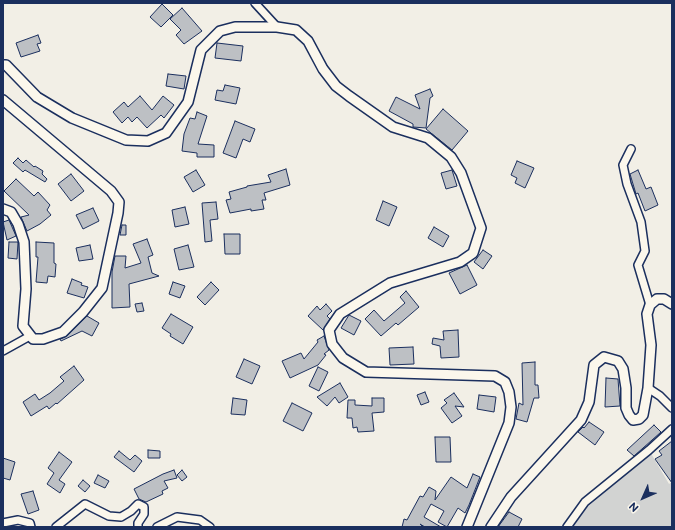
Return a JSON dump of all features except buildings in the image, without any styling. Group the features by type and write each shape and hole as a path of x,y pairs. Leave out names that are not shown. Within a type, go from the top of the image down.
{"street":[{"path":"255,3 277,27"},
{"path":"3,64 37,98 72,118 126,140 148,142 166,133 188,102 201,50 220,31 235,27 277,27 296,30 308,41 323,69 336,86 393,127 428,138 451,157 460,173 481,228 473,254 460,262 390,283 340,314 329,330 332,344 343,358 366,372 495,376 505,382 512,407 509,423 467,527"},
{"path":"3,100 111,190 119,202 102,288 83,312 63,332 43,339 33,339 23,326 26,289 24,242 18,224 11,212 3,209"},
{"path":"631,149 623,165 627,184 641,222 645,251 638,265 650,305"},
{"path":"491,527 512,497 581,420 589,402 594,365 604,357 618,361 623,369 626,388 626,408 633,420 639,420 643,415 648,388 651,345 647,314 650,305 657,299 664,299 672,304"},
{"path":"3,351 30,336"},
{"path":"648,388 660,396 672,408"},
{"path":"567,527 585,502 649,450 672,429"},
{"path":"56,527 85,504 109,516 121,517 131,511 138,504 144,507 144,514 138,523 138,527"},
{"path":"157,527 177,517 200,520 210,527"},
{"path":"3,522 18,520 30,523 31,527"}],"shaded area":[{"path":"649,450 669,484 672,482 672,527 573,527 584,510 631,470"}]}
